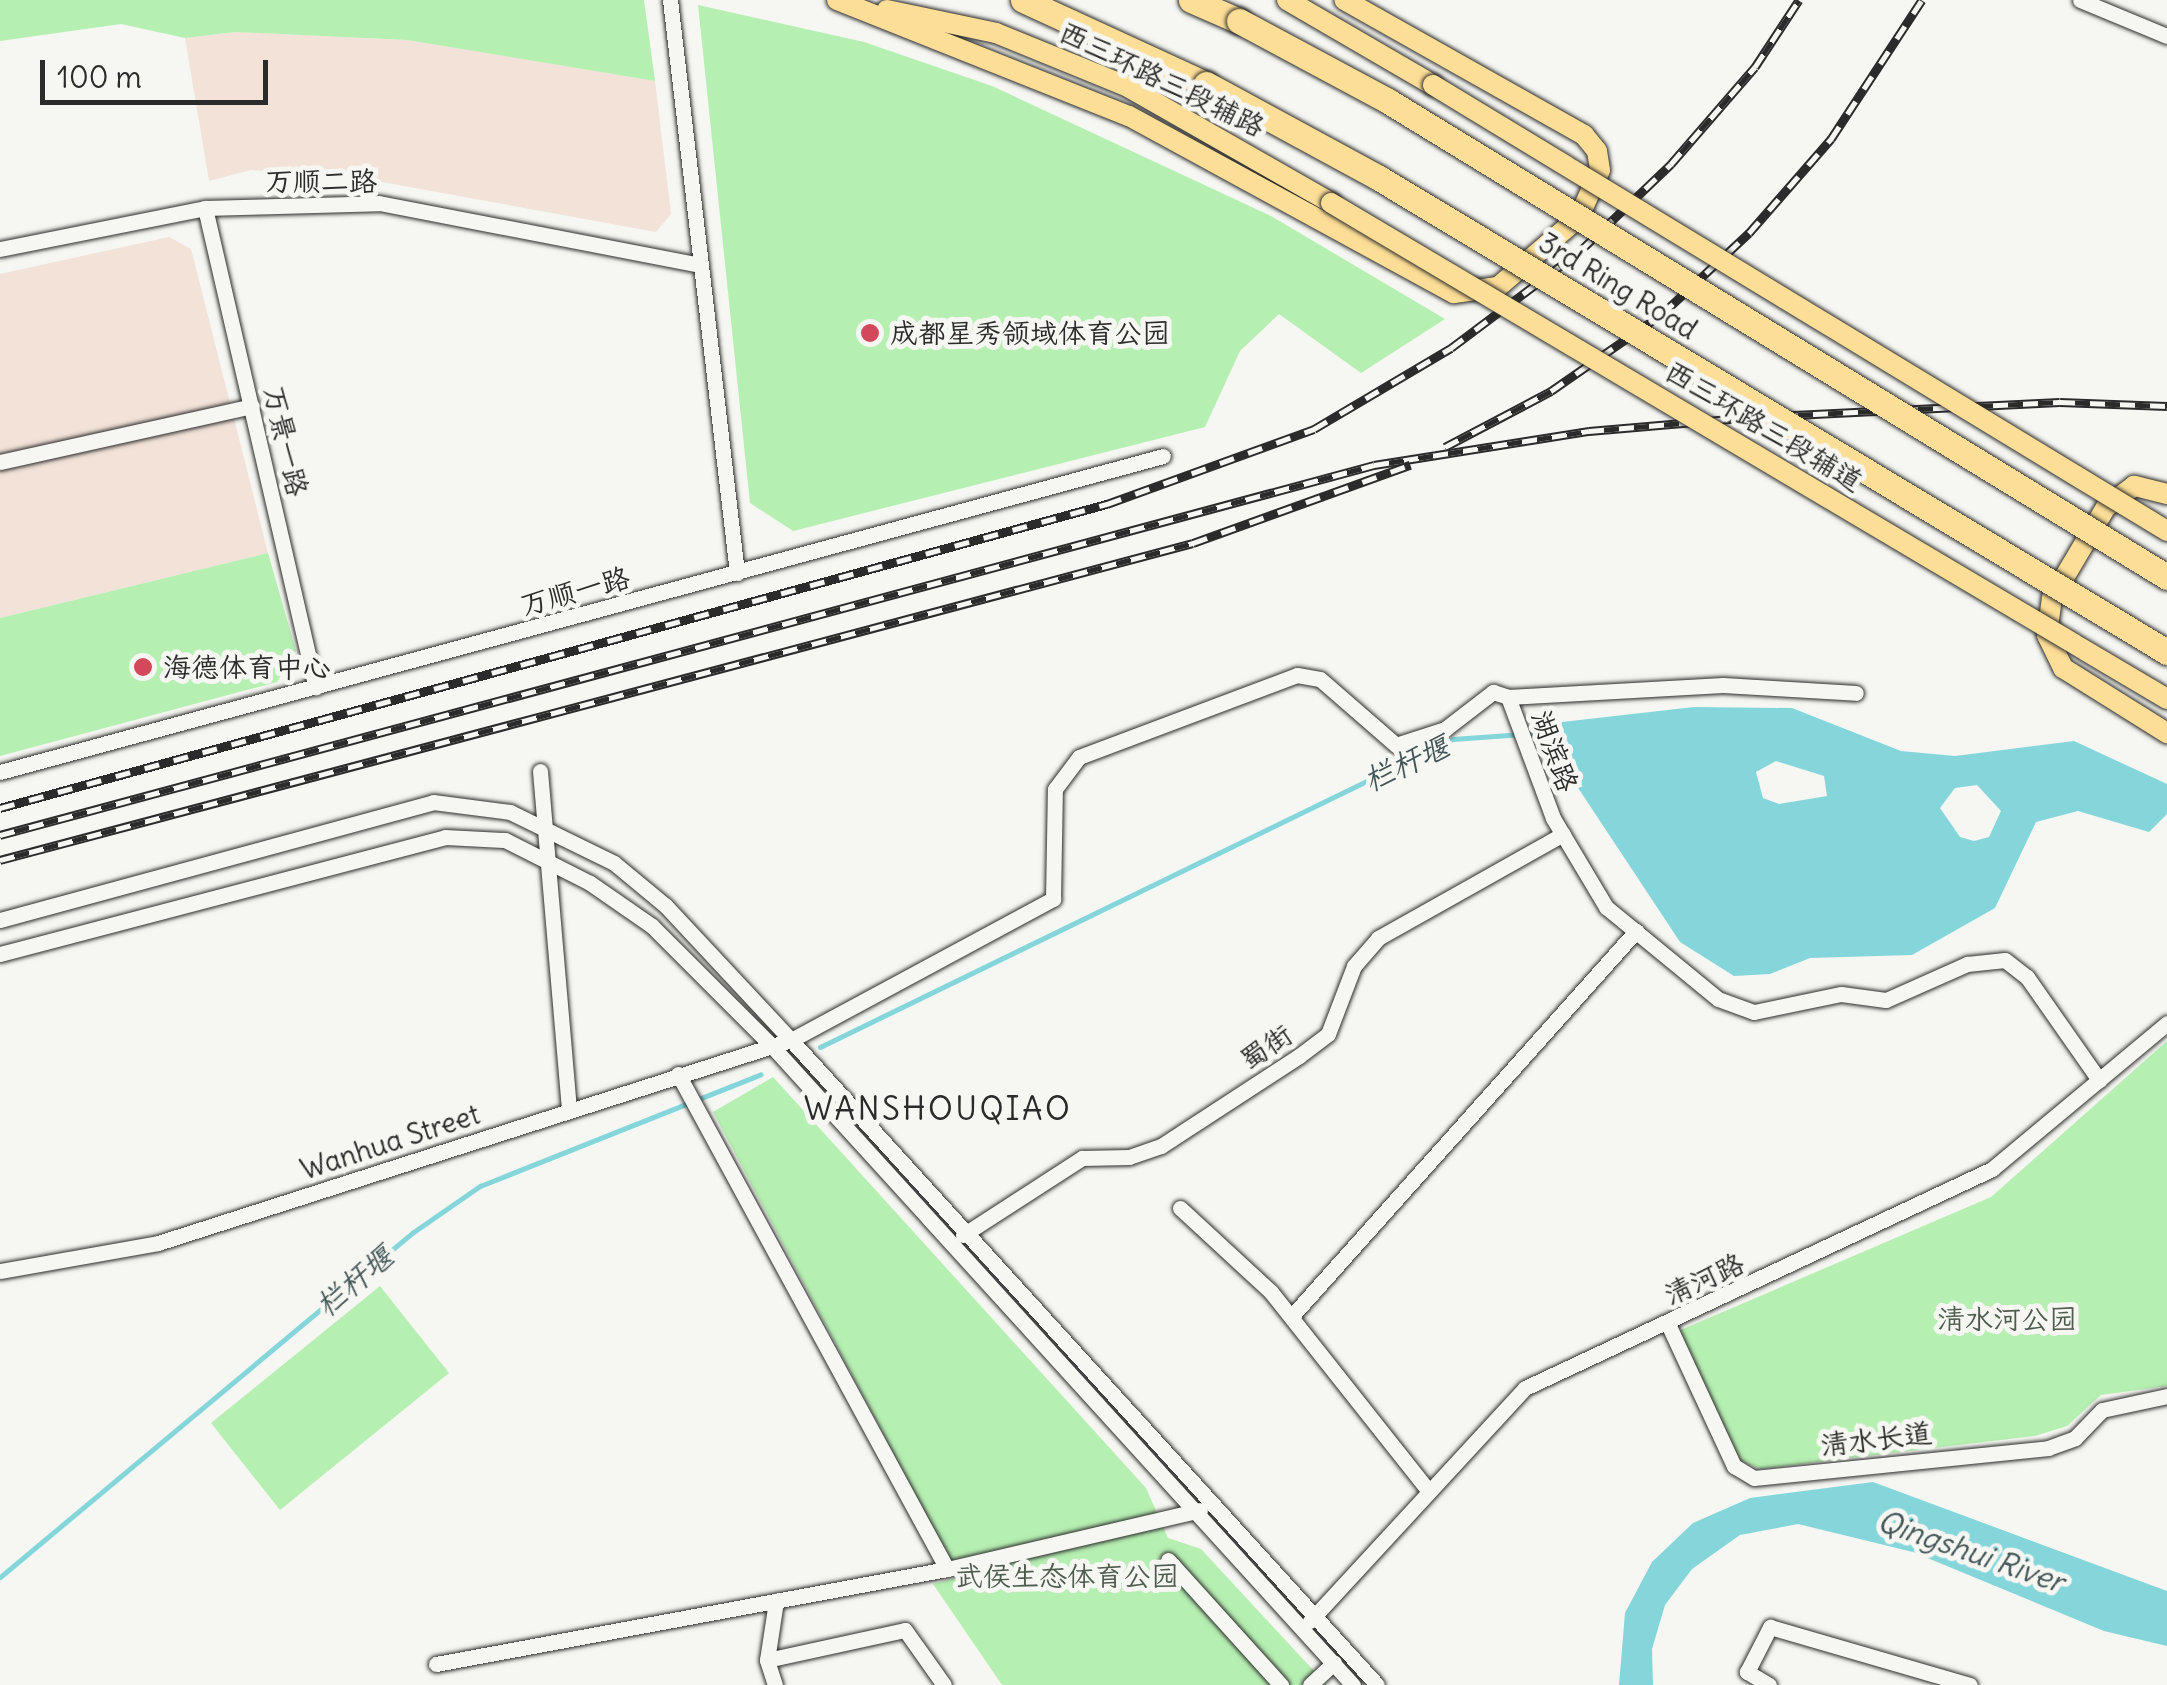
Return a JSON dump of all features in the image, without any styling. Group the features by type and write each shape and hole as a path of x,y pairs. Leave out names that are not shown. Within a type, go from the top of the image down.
{"highway":[{"name":"3rd Ring Road","path":"1023,0 1206,84 1379,178 2167,652"},
{"name":"3rd Ring Road","path":"1191,0 1239,21 1388,101 2167,576"}],"main road":[{"path":"839,0 1129,116 1278,191 1435,284 1454,292 1498,288 1579,218 1600,170 1598,151 1584,135 1344,0"},
{"name":"西三环路三段辅路","path":"839,0 996,32 1192,119 1331,203"},
{"path":"1287,0 2167,531"},
{"name":"西三环路三段辅道","path":"1331,203 2167,699"},
{"path":"2167,494 2134,486 2106,507 2052,598 2048,634 2063,668 2167,733"}],"street":[{"path":"670,0 737,573"},
{"path":"2080,0 2167,36"},
{"name":"万顺二路","path":"0,249 205,208 379,203 701,265"},
{"name":"万景一路","path":"205,208 316,687"},
{"path":"0,462 252,406"},
{"name":"万顺一路","path":"0,772 1162,456"},
{"name":"湖滨路","path":"791,1040 1053,900 1055,789 1079,757 1297,675 1320,679 1396,746 1444,729 1494,692 1508,697 1562,834 1606,907 1718,998 1754,1012 1841,994 1886,1000 1967,964 2004,960 2027,978 2099,1080"},
{"path":"1508,697 1723,685 1856,694"},
{"path":"540,771 569,1110"},
{"path":"0,920 433,802 510,812 614,864 666,906 791,1040 1378,1685"},
{"name":"蜀街","path":"951,1244 1082,1158 1129,1158 1161,1146 1299,1056 1328,1034 1354,966 1378,938 1562,834"},
{"path":"0,954 445,837 505,840 548,862 652,926 771,1046 1354,1685"},
{"path":"1292,1317 1636,931"},
{"name":"清河路","path":"1302,1628 1525,1388 1992,1169 2167,1023"},
{"name":"Wanhua Street","path":"0,1271 158,1244 791,1040"},
{"path":"678,1074 946,1569"},
{"path":"1180,1208 1292,1317 1429,1490"},
{"name":"清水长道","path":"1668,1324 1734,1466 1754,1478 2048,1448 2075,1438 2102,1410 2167,1396"},
{"path":"436,1664 946,1569 1196,1513 1212,1502"},
{"path":"1168,1560 1281,1685"},
{"path":"775,1685 767,1660 776,1601"},
{"path":"1770,1685 1746,1672 1770,1627 1970,1685"},
{"path":"767,1660 905,1630 944,1685"},
{"path":"1310,1685 1334,1663"}],"shaded area":[{"path":"236,32 407,40 655,81 671,214 656,232 360,178 251,170 209,181 185,38"},
{"path":"169,237 191,249 268,553 0,618 0,274"}],"green space":[{"path":"0,0 644,0 655,81 407,40 236,32 185,38 121,24 0,41"},
{"path":"698,5 864,42 992,86 1271,216 1445,319 1361,373 1279,314 1240,351 1205,427 793,531 750,503"},
{"name":"海德体育中心","path":"268,553 296,651 277,682 0,756 0,618"},
{"name":"清水河公园","path":"2167,1041 2167,1386 2101,1395 2067,1426 2035,1436 1760,1469 1739,1460 1676,1332 1991,1197"},
{"name":"武侯生态体育公园","path":"773,1077 1146,1488 1168,1538 1201,1549 1327,1685 1002,1685 933,1584 959,1577 713,1112"},
{"path":"380,1286 449,1373 280,1510 211,1423"}],"water":[{"path":"1694,707 1792,708 1901,751 1955,756 2074,741 2167,784 2167,814 2149,832 2078,811 2036,822 1995,908 1912,955 1810,958 1770,974 1734,976 1680,942 1553,750 1562,722","holes":["1776,761 1824,776 1827,796 1779,804 1763,798 1756,772","1977,785 2001,811 1989,837 1974,841 1960,837 1940,808 1955,788"]},
{"name":"Qingshui River","path":"1873,1482 2167,1591 2167,1646 2104,1631 1913,1552 1798,1524 1740,1535 1692,1569 1665,1605 1652,1649 1653,1685 1619,1685 1625,1613 1652,1562 1693,1523 1750,1498"}],"waterway":[{"name":"栏杆堰","path":"820,1047 1453,739 1565,731"},
{"name":"栏杆堰","path":"0,1577 412,1233 480,1186 761,1074"}],"railway":[{"path":"0,808 1107,504 1314,429 1451,348 1580,251 1671,164 1755,67 1799,0"},
{"path":"1445,447 1551,391 1662,314 1749,233 1831,139 1922,0"},
{"path":"0,835 1374,465 1589,431 1753,417 2060,402 2167,406"},
{"path":"0,860 1193,543 1410,465"}],"place":[{"name":"成都星秀领域体育公园","path":"870,333"},
{"name":"海德体育中心","path":"143,667"}],"district":[{"name":"WANSHOUQIAO","path":"938,1109"}]}
